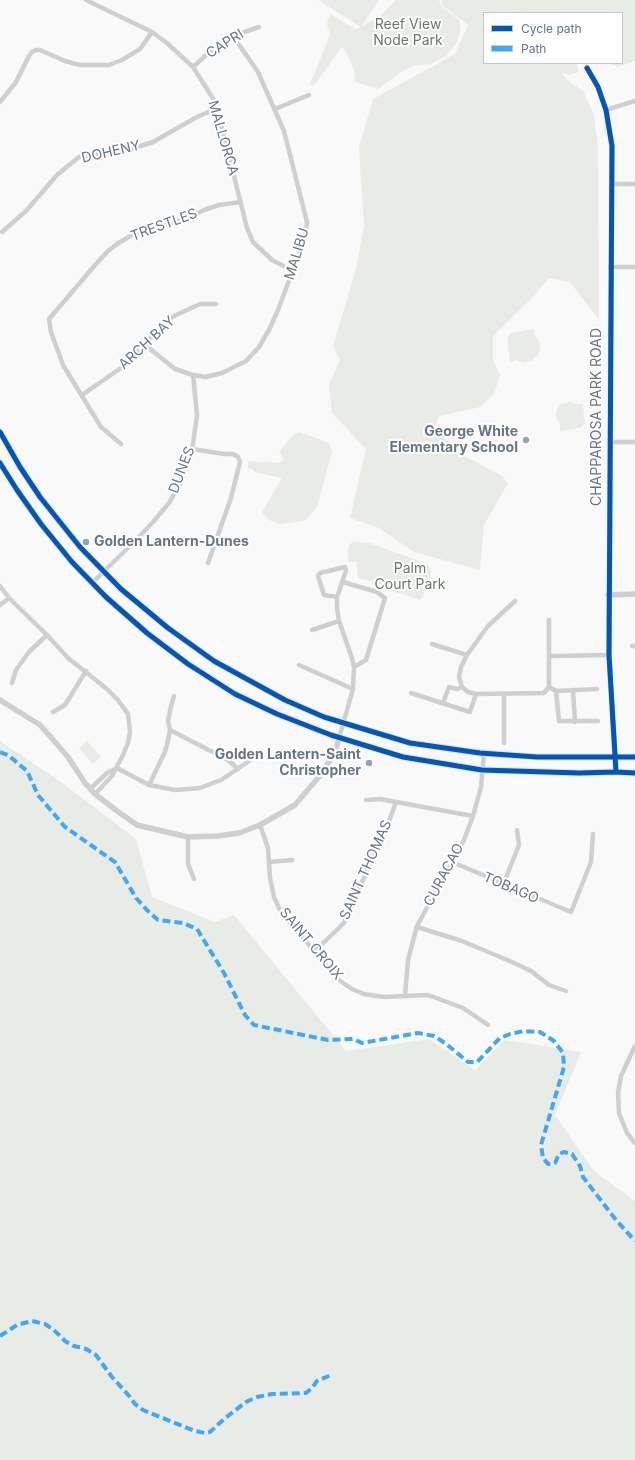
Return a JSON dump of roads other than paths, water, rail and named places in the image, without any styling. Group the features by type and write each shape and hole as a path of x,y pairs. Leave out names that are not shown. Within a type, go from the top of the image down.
{"main road":[{"path":"0,432 20,467 40,497 65,530 103,572 135,602 162,624 214,661 252,683 303,708 344,724 410,743 484,754 537,758 635,757"},
{"path":"0,463 16,490 41,524 72,562 106,597 147,633 183,660 235,694 277,714 339,738 403,757 482,770 635,773"}],"street":[{"name":"MALLORCA","path":"86,0 152,32 168,43 193,67 218,108 247,228 254,242 272,260 293,271"},
{"name":"CAPRI","path":"193,67 214,48 233,36 259,27"},
{"path":"0,102 16,82 28,56 36,50 40,50 65,61 80,65 109,65 122,60 140,49 152,32"},
{"name":"MALIBU","path":"144,344 175,369 193,375 206,377 228,370 246,361 259,347 269,330 305,238 307,222 286,138 258,72 233,36"},
{"name":"CHAPPAROSA PARK ROAD","path":"587,68 598,88 606,110 612,146 608,595 609,655 616,772"},
{"path":"275,109 309,95"},
{"path":"606,110 635,101"},
{"name":"DOHENY","path":"2,232 26,211 57,175 79,158 131,149 153,142 195,118 218,108"},
{"path":"612,184 635,184"},
{"name":"TRESTLES","path":"82,395 63,365 48,319 96,264 117,244 132,235 188,218 204,210 219,205 241,202"},
{"path":"610,267 635,267"},
{"name":"ARCH BAY","path":"82,395 121,368 165,323 174,316 200,304 216,304"},
{"name":"DUNES","path":"92,583 135,541 169,503 180,484 192,449 197,416 193,375"},
{"path":"82,395 101,426 121,444"},
{"path":"610,442 635,442"},
{"path":"192,449 233,454 238,457 240,462 231,498 208,563"},
{"path":"0,700 40,725 90,789 117,812 137,825 188,837 218,836 238,832 260,825 295,805 323,772 336,750 353,688 354,667 339,621 337,608 337,596 343,582 346,567 319,574 318,576 324,595 337,596"},
{"path":"343,582 377,592 385,598 366,660 354,667"},
{"path":"0,586 9,598 68,658 86,671 118,700 128,714 130,723 128,743 112,776 95,794"},
{"path":"608,595 635,594"},
{"path":"0,605 9,598"},
{"path":"515,601 488,626 461,666 459,677 462,687 468,692 476,694 544,693 549,687 549,620"},
{"path":"312,630 339,621"},
{"path":"12,683 16,670 29,652 47,635"},
{"path":"432,644 467,655"},
{"path":"550,656 609,655"},
{"path":"299,665 353,688"},
{"path":"53,712 65,705 86,671"},
{"path":"443,703 449,687 456,689 462,687"},
{"path":"549,687 556,691 597,689"},
{"path":"573,690 575,722"},
{"path":"556,691 559,722 598,721"},
{"path":"410,693 470,712 476,694"},
{"path":"504,694 504,743"},
{"path":"149,785 164,754 170,730 168,721 174,696"},
{"path":"170,730 228,760 238,769"},
{"name":"CURACAO","path":"405,996 408,960 417,927 464,840 473,816 481,787 484,754"},
{"path":"117,768 149,785 175,790 200,788 221,780 255,757"},
{"path":"90,789 107,773 117,768"},
{"path":"366,800 380,799 473,816"},
{"name":"SAINT THOMAS","path":"314,951 344,923 388,824 396,802"},
{"name":"SAINT CROIX","path":"260,825 268,848 270,878 274,897 281,912 339,980 352,990 364,994 383,997 428,995 463,1008 488,1024"},
{"path":"503,885 520,845 517,830"},
{"name":"TOBAGO","path":"452,862 503,885 571,912 591,862 593,834"},
{"path":"188,837 188,864 194,879"},
{"path":"269,862 292,860"},
{"path":"417,927 462,941 512,962 531,971 549,985 566,991"},
{"path":"635,1046 622,1076 618,1093 619,1113 627,1133 635,1143"}],"place":[{"name":"George White Elementary School","path":"526,440"},
{"name":"Golden Lantern-Dunes","path":"86,542"},
{"name":"Golden Lantern-Saint Christopher","path":"369,763"}],"park label":[{"name":"Reef View Node Park","path":"408,34"},
{"name":"Palm Court Park","path":"410,578"}]}
